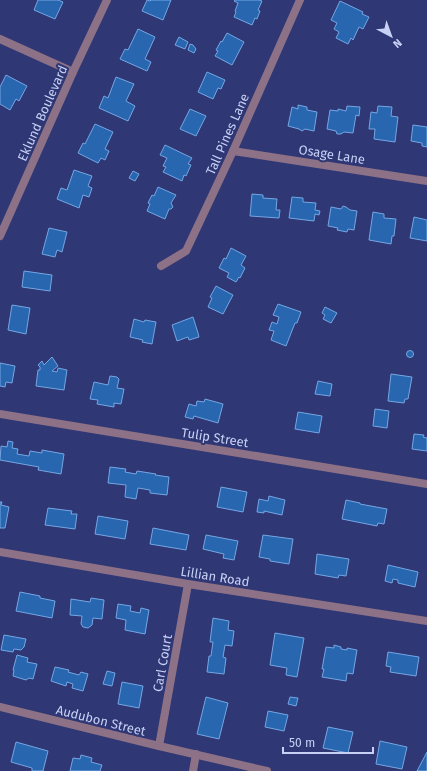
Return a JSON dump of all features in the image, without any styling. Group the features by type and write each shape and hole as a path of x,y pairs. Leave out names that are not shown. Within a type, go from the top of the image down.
{"street":[{"name":"Eklund Boulevard","path":"0,236 73,72 107,0"},
{"name":"Tall Pines Lane","path":"161,266 186,251 233,151 300,0"},
{"path":"0,39 73,72"},
{"name":"Osage Lane","path":"233,151 427,180"},
{"name":"Tulip Street","path":"0,414 427,484"},
{"name":"Lillian Road","path":"0,552 188,584 427,621"},
{"name":"Carl Court","path":"160,746 188,584"},
{"name":"Audubon Street","path":"0,707 267,771"},
{"path":"193,771 196,754"}],"building":[{"path":"38,0 58,0 63,2 55,19 34,10"},
{"path":"147,0 171,0 163,20 142,11"},
{"path":"234,1 262,1 258,10 260,11 257,19 255,18 252,25 234,17 238,3"},
{"path":"340,1 363,12 362,14 369,17 363,29 359,27 353,40 351,38 348,44 336,38 339,32 334,29 337,23 331,20"},
{"path":"138,29 155,37 145,59 151,62 147,71 120,59 125,49 128,50"},
{"path":"227,33 244,42 232,65 215,56 218,51 216,50"},
{"path":"179,37 188,42 185,49 175,45"},
{"path":"190,44 196,49 194,53 188,50"},
{"path":"207,72 225,80 221,89 218,88 213,99 198,92"},
{"path":"6,75 27,86 19,101 16,99 10,110 0,104 0,87"},
{"path":"116,77 134,84 126,101 135,106 128,121 99,108 104,96 108,98"},
{"path":"298,105 307,107 307,110 317,112 314,131 305,129 302,131 288,126 292,107 298,109"},
{"path":"347,106 360,107 359,116 356,115 353,133 344,132 337,134 336,131 327,129 330,110 338,111 338,109 346,111"},
{"path":"378,106 392,107 391,116 398,117 395,142 374,139 375,129 369,129 371,112 377,113"},
{"path":"190,109 206,116 196,136 180,129"},
{"path":"95,124 113,132 105,149 109,151 105,160 101,158 98,163 78,153 83,143 85,144"},
{"path":"413,125 427,127 427,147 422,146 422,143 411,141"},
{"path":"165,145 192,158 188,164 191,165 182,181 163,172 166,167 163,166 167,158 160,155"},
{"path":"74,170 92,176 88,186 92,188 89,197 83,195 79,208 57,199 61,188 67,190"},
{"path":"133,171 139,174 135,181 129,178"},
{"path":"158,187 176,195 171,203 173,207 169,209 165,219 147,211 150,204 148,203 152,195 154,196"},
{"path":"252,194 263,195 263,198 277,199 276,210 280,210 279,218 250,216"},
{"path":"292,197 303,198 303,202 316,203 315,210 320,211 319,215 315,214 314,221 289,218"},
{"path":"343,206 350,210 357,211 354,230 348,229 347,232 328,226 331,207 341,209"},
{"path":"373,212 384,214 384,218 396,219 394,236 392,236 391,244 369,240"},
{"path":"414,217 427,220 427,241 410,238"},
{"path":"49,228 67,232 62,252 57,250 55,257 42,254"},
{"path":"231,248 246,256 241,265 245,268 240,278 239,277 236,282 227,277 229,273 219,268 224,258 226,259"},
{"path":"24,271 52,275 50,291 22,287"},
{"path":"216,286 233,295 223,314 208,307 212,298 210,297"},
{"path":"278,304 301,312 286,346 271,340 274,331 269,330 272,322 277,324 279,317 273,315"},
{"path":"12,305 30,308 26,334 8,330"},
{"path":"325,307 337,313 331,323 323,319 325,315 322,313"},
{"path":"193,317 199,337 189,340 188,337 177,341 172,325"},
{"path":"134,319 144,322 145,320 156,322 152,344 130,337"},
{"path":"410,350 413,351 413,357 410,358 407,357 406,354 407,351"},
{"path":"52,357 58,366 52,371 57,372 58,368 67,370 64,390 36,386 38,370 40,370 38,365 42,361 44,365"},
{"path":"0,363 15,366 12,383 6,382 5,387 0,386"},
{"path":"391,374 412,377 408,399 405,399 404,403 388,401"},
{"path":"110,376 117,377 119,379 117,388 124,389 121,404 114,403 114,407 97,404 98,400 90,399 94,382 108,385"},
{"path":"318,381 332,384 330,396 315,394"},
{"path":"205,399 223,404 218,423 194,416 193,419 185,417 189,404 196,406 197,401 204,402"},
{"path":"375,409 389,411 387,428 373,426"},
{"path":"298,412 322,416 319,433 295,429"},
{"path":"414,434 424,435 423,437 427,438 427,451 412,449"},
{"path":"8,441 13,442 12,448 18,449 17,454 29,456 30,451 42,453 42,450 64,454 61,474 38,470 39,467 0,460 1,446 7,447"},
{"path":"110,467 126,469 125,472 136,474 137,471 169,477 167,495 150,493 150,490 138,488 136,499 125,497 126,485 108,483"},
{"path":"221,487 247,492 243,512 217,507"},
{"path":"269,496 285,500 282,515 264,511 264,513 257,512 259,499 268,501"},
{"path":"346,500 387,509 384,524 378,523 377,526 342,519"},
{"path":"0,502 2,502 1,505 9,507 5,528 0,528"},
{"path":"48,508 72,511 71,514 77,514 75,529 45,525"},
{"path":"98,516 128,521 125,539 95,534"},
{"path":"153,528 189,535 186,550 150,544"},
{"path":"206,535 238,541 234,560 223,558 224,554 203,549"},
{"path":"263,535 293,539 289,564 270,561 270,559 259,557"},
{"path":"317,554 349,559 346,576 339,575 338,578 315,574"},
{"path":"388,565 418,572 415,587 398,583 398,580 393,579 392,583 385,581"},
{"path":"20,592 55,601 52,618 16,611"},
{"path":"91,598 104,600 102,619 93,618 92,625 88,628 83,627 81,624 82,616 70,615 71,599 90,602"},
{"path":"118,604 131,606 130,611 140,613 141,608 149,610 145,634 125,630 126,620 116,618"},
{"path":"213,618 229,621 228,630 234,631 232,646 225,645 223,657 226,658 224,674 207,672 213,642 210,642"},
{"path":"275,633 304,638 297,677 286,675 287,668 270,665"},
{"path":"4,635 26,639 24,647 21,650 14,649 13,652 1,650"},
{"path":"334,645 341,647 341,649 347,650 347,648 357,650 353,674 347,673 346,681 322,677 326,647 334,648"},
{"path":"388,652 419,657 416,676 390,672 391,667 386,666"},
{"path":"17,655 28,658 27,662 37,664 33,679 29,678 26,680 13,676"},
{"path":"55,667 69,670 68,672 79,675 81,672 88,674 83,691 72,688 73,684 67,682 66,686 51,681"},
{"path":"107,671 115,673 112,686 103,684"},
{"path":"122,682 143,686 139,708 118,704"},
{"path":"206,697 228,703 219,739 197,734"},
{"path":"290,697 298,698 296,706 288,704"},
{"path":"268,711 288,715 284,731 265,727"},
{"path":"328,727 353,732 348,753 323,748"},
{"path":"380,741 407,747 402,769 376,764"},
{"path":"16,742 48,751 43,771 32,771 32,768 11,762"},
{"path":"427,752 427,771 417,771"},
{"path":"81,755 92,758 91,762 102,765 100,771 70,771 73,758 80,759"}]}
